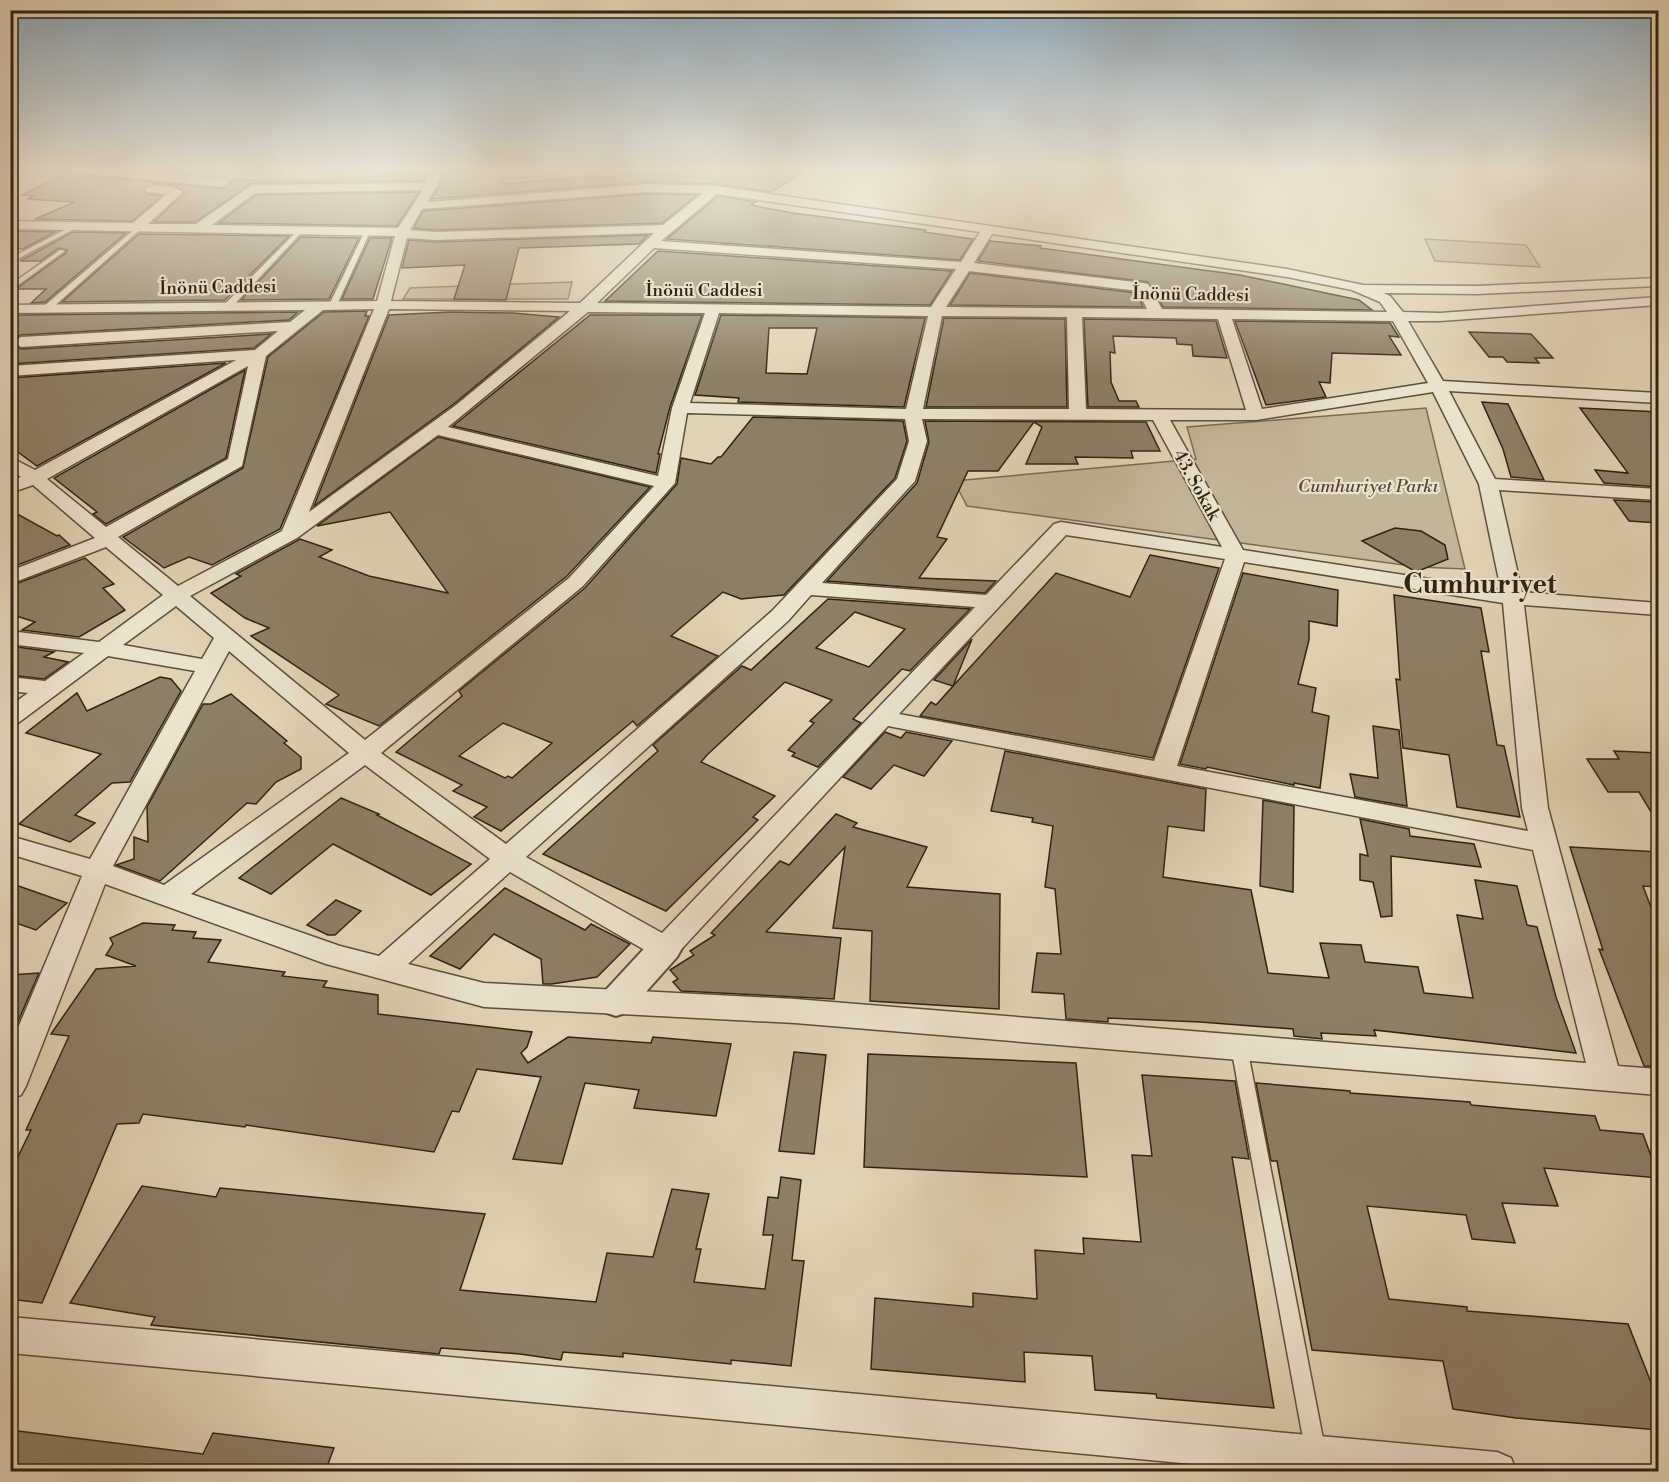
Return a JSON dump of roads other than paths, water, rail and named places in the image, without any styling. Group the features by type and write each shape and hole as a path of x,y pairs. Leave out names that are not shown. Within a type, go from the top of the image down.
{"street":[{"path":"290,534 383,305 400,238"},
{"path":"10,718 177,595 290,534 462,409 582,309 657,238"},
{"path":"383,969 780,616 906,481 918,441 913,414 936,311 983,238"},
{"path":"1045,238 1287,273 1356,287 1473,290 1659,282"},
{"path":"651,244 964,266 1143,287 1156,313"},
{"path":"1356,287 1386,300 1395,312 1438,386 1488,484 1513,598 1534,808 1605,1076"},
{"path":"1395,312 1659,292"},
{"path":"1395,312 1440,317 1659,301"},
{"name":"İnönü Caddesi","path":"10,309 383,305 713,310 1395,312"},
{"path":"10,488 35,478 259,354 293,326 326,306"},
{"path":"18,339 54,308"},
{"path":"168,896 365,753 576,582 666,483 680,408 713,310"},
{"path":"1074,312 1078,415"},
{"path":"1223,313 1256,415"},
{"path":"18,339 293,326"},
{"path":"10,371 259,354"},
{"path":"10,578 107,538 236,462 259,354"},
{"path":"680,408 913,414 1256,415 1438,386 1659,398"},
{"name":"43. Sokak","path":"1159,415 1236,555"},
{"path":"435,429 666,483"},
{"path":"10,462 35,478 365,753 507,858 665,948"},
{"path":"1488,484 1659,494"},
{"path":"616,1002 1061,528 1513,598 1659,609"},
{"path":"1163,771 1236,555"},
{"path":"806,588 993,602"},
{"path":"13,1076 97,871 226,636"},
{"path":"10,637 105,649 209,667"},
{"path":"10,684 50,689"},
{"path":"882,718 1544,843"},
{"path":"10,845 97,871 336,956 484,995 795,1011 1659,1082"},
{"path":"10,1335 1497,1472"}],"lane":[{"path":"10,261 53,238"},
{"path":"54,308 126,238"},
{"path":"228,306 293,238"},
{"path":"326,306 365,238"},
{"path":"10,289 62,251"},
{"path":"1239,1047 1316,1455"}],"district":[{"name":"Cumhuriyet","path":"1480,584"}],"park label":[{"name":"Cumhuriyet Parkı","path":"1368,486"}]}
